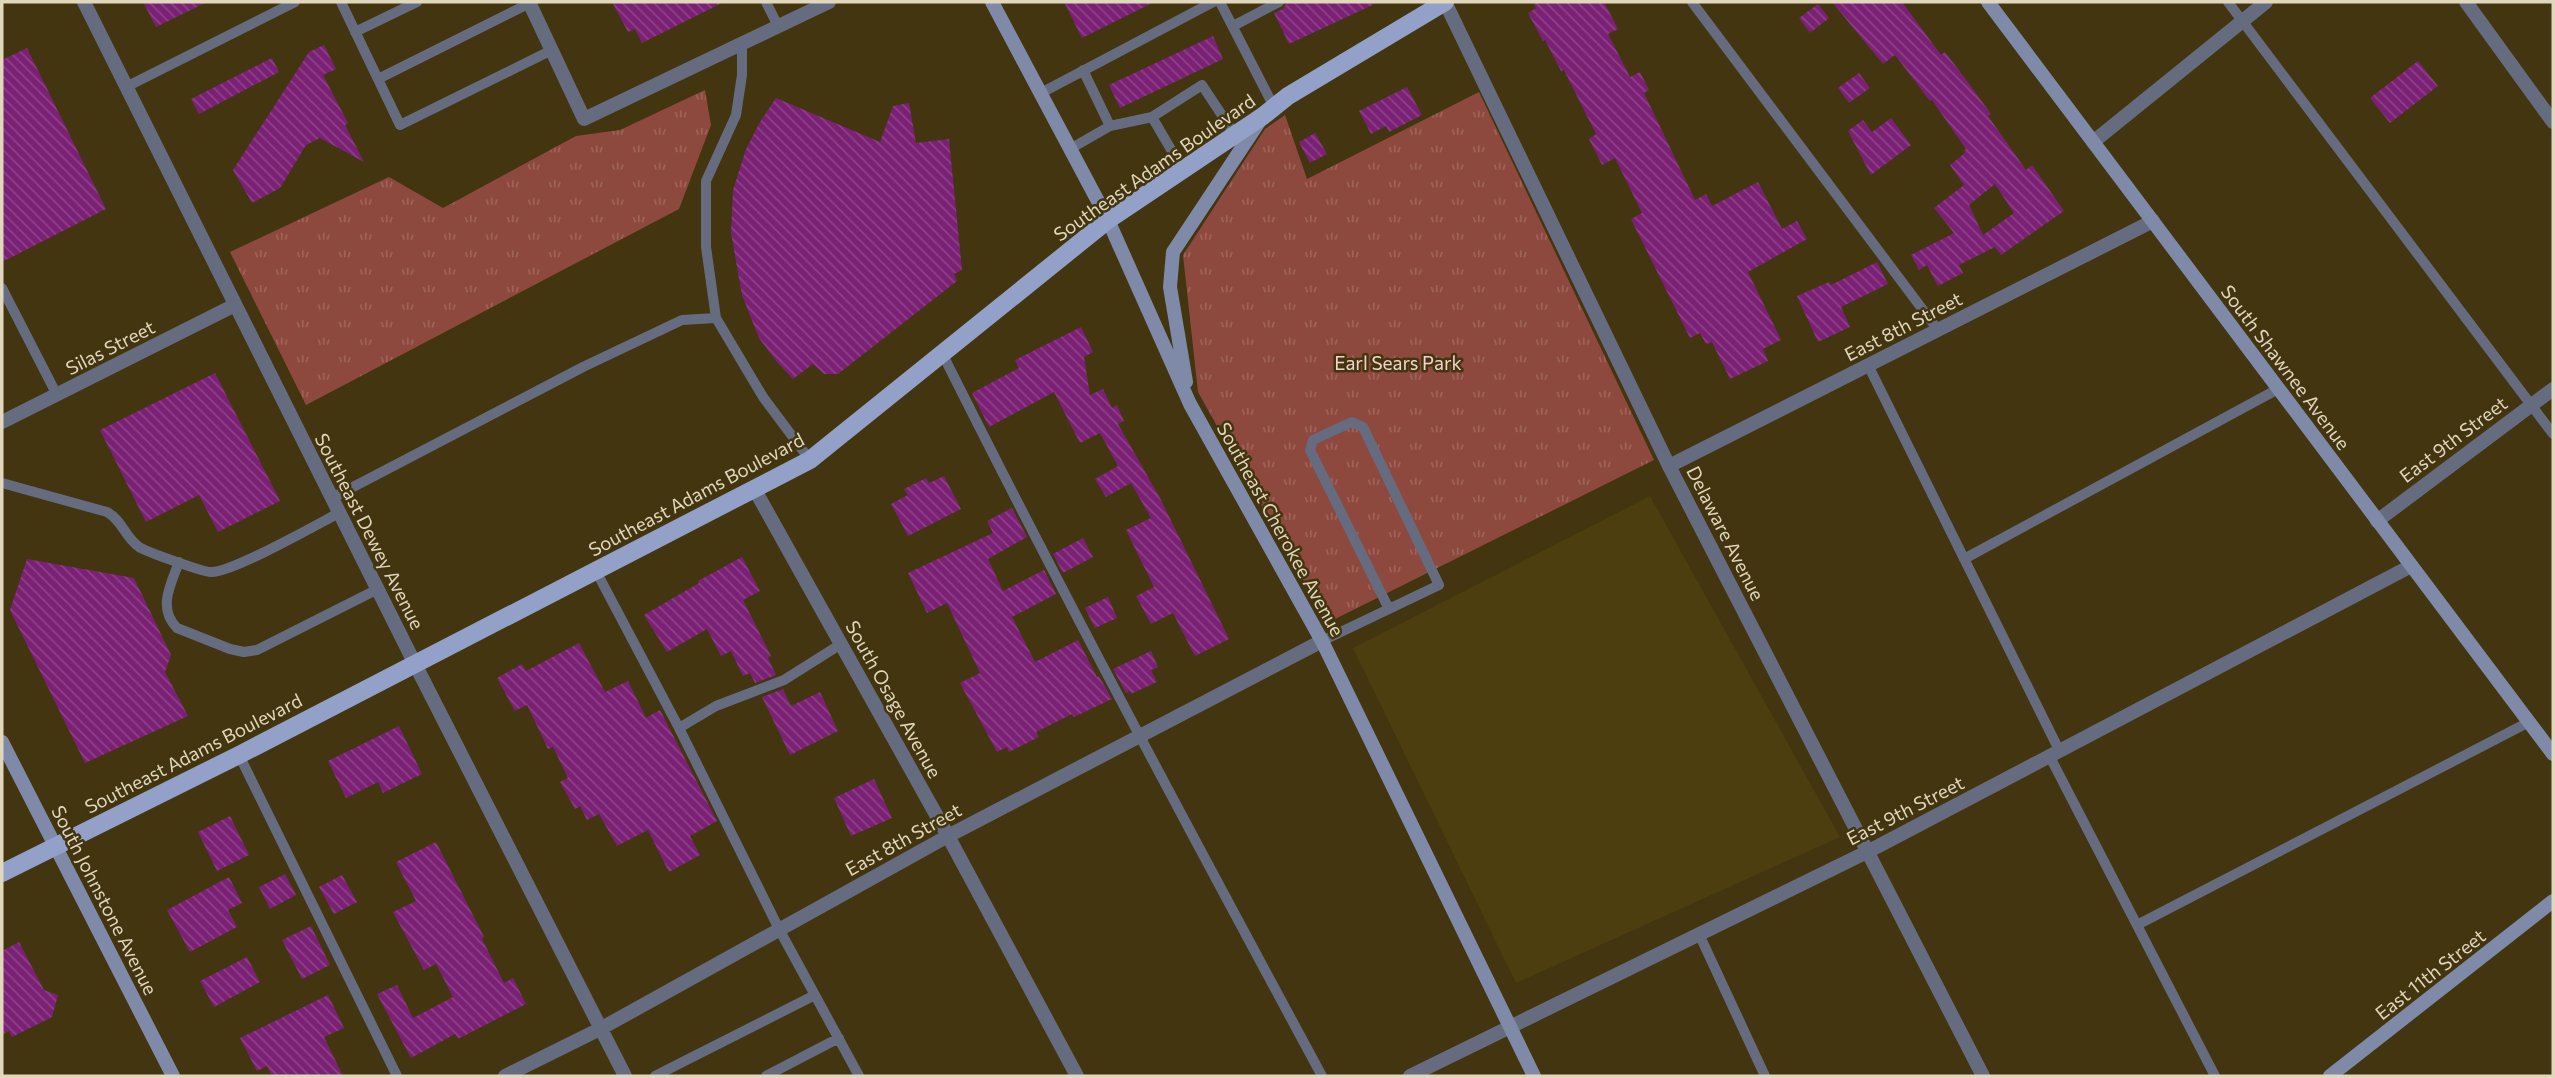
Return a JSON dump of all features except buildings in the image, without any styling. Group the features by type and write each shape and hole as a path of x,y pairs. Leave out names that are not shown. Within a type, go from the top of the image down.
{"main road":[{"name":"Southeast Adams Boulevard","path":"2,873 239,755 810,460 1108,220 1235,135 1287,96 1445,2"}],"street":[{"name":"Southeast Dewey Avenue","path":"84,2 415,664 625,1076"},
{"path":"529,3 584,119 829,2"},
{"name":"Southeast Cherokee Avenue","path":"992,2 1108,220 1190,404 1322,641 1534,1076"},
{"name":"Delaware Avenue","path":"1445,2 1669,466 1983,1076"},
{"name":"South Shawnee Avenue","path":"1988,2 2553,754"},
{"path":"2093,142 2266,2"},
{"path":"2466,2 2553,122"},
{"path":"1190,404 1170,287 1173,252 1268,112"},
{"name":"East 8th Street","path":"1669,466 2153,221"},
{"name":"Silas Street","path":"2,422 235,305"},
{"name":"East 9th Street","path":"2377,521 2553,389"},
{"name":"South Osage Avenue","path":"755,490 948,836 1077,1076"},
{"name":"East 9th Street","path":"1410,1076 1869,851 2411,566"},
{"name":"East 8th Street","path":"505,1076 600,1029 948,836 1322,641"},
{"name":"South Johnstone Avenue","path":"2,742 173,1076"},
{"name":"East 11th Street","path":"2330,1076 2553,901"}],"lane":[{"path":"126,87 295,2"},
{"path":"341,2 400,125 552,50"},
{"path":"355,32 417,2"},
{"path":"766,2 778,26"},
{"path":"1041,93 1213,2"},
{"path":"1220,2 1233,26 1268,112"},
{"path":"1233,26 1279,2"},
{"path":"1692,2 1938,330"},
{"path":"2228,2 2553,433"},
{"path":"378,79 529,3"},
{"path":"742,44 742,75 736,114 706,181 706,247 716,318 763,397 810,460"},
{"path":"1083,70 1110,126"},
{"path":"1070,149 1110,126 1152,117 1202,85 1235,135"},
{"path":"1152,117 1183,170"},
{"path":"2,288 57,395"},
{"path":"332,498 583,367 682,320 716,318"},
{"path":"942,354 1012,495 1139,737 1322,1076"},
{"path":"1868,365 1964,559 2137,925 2215,1076"},
{"path":"1964,559 2278,389"},
{"path":"1322,641 1389,609 1439,584 1363,427 1352,422 1313,440 1310,450 1389,609"},
{"path":"2,483 107,512 117,518 128,536 141,548 211,572 233,566 339,513"},
{"path":"179,562 166,603 170,621 177,628 244,652 257,650 378,589"},
{"path":"596,571 679,727 779,929 859,1076"},
{"path":"679,727 716,706 783,680 841,644"},
{"path":"2137,925 2529,722"},
{"path":"239,755 397,1076"},
{"path":"1699,934 1765,1076"},
{"path":"656,1076 815,995"},
{"path":"765,1076 839,1038"}],"shaded area":[{"path":"1650,496 1840,837 1516,983 1353,648"}],"green space":[{"path":"705,90 711,125 679,209 306,405 230,252 389,177 443,208 576,136 620,130"},
{"name":"Earl Sears Park","path":"1479,92 1654,460 1327,623 1198,392 1183,255 1265,129 1285,115 1307,179"}]}
